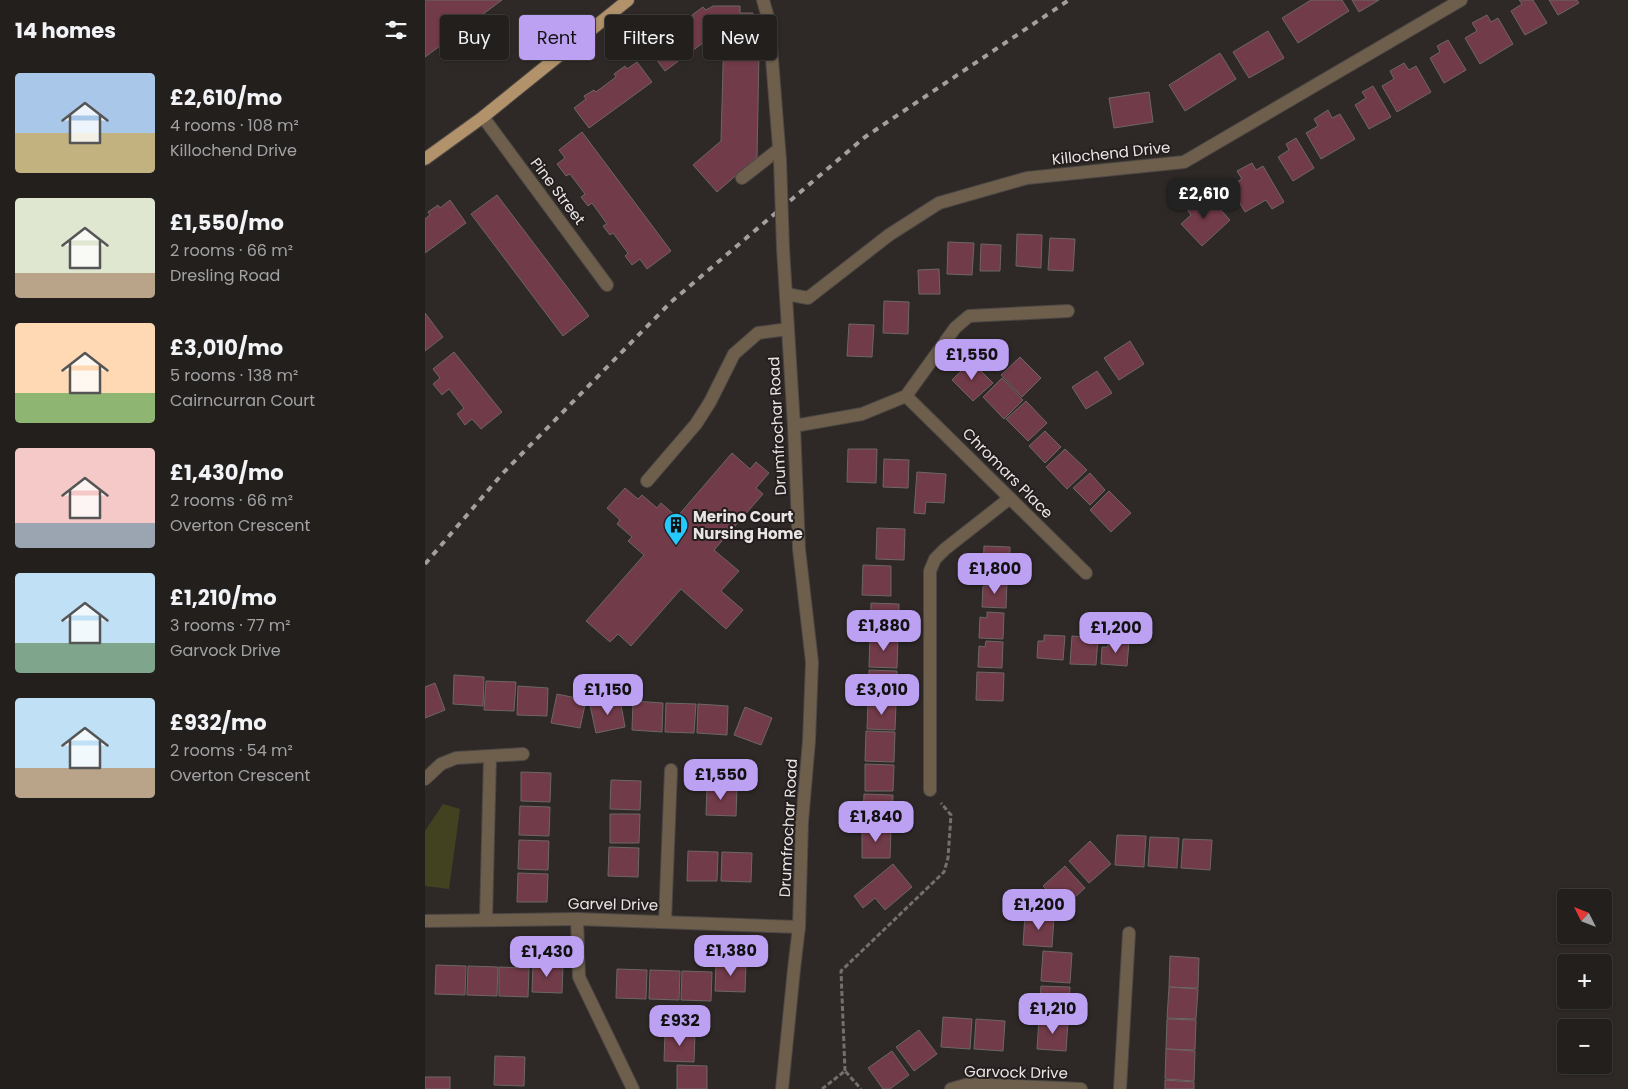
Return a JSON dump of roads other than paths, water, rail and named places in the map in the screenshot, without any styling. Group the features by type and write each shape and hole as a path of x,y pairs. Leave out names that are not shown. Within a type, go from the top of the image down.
{"main road":[{"path":"425,159 483,117 628,0"}],"street":[{"name":"Drumfrochar Road","path":"763,0 769,20 780,155 799,549 812,662 799,927 782,1089"},
{"name":"Killochend Drive","path":"786,294 808,298 889,235 939,203 1027,178 1184,162 1461,0"},
{"name":"Pine Street","path":"483,117 607,285"},
{"path":"742,178 780,155"},
{"path":"794,426 862,414 906,396 955,328 969,316 1068,311"},
{"path":"647,481 696,424 710,402 734,354 758,334 788,330"},
{"name":"Chromars Place","path":"906,396 1086,573"},
{"path":"930,790 930,571 935,559 945,549 1010,498"},
{"path":"425,779 441,764 456,758 523,754"},
{"path":"486,920 490,756"},
{"path":"665,921 671,770"},
{"path":"577,919 579,977 633,1089"},
{"name":"Garvel Drive","path":"425,921 577,919 799,927"},
{"path":"1120,1089 1129,933"},
{"name":"Garvock Drive","path":"951,1089 969,1084 1081,1089"}],"railway":[{"path":"425,564 503,473 671,302 865,137 1069,0"}],"place":[{"name":"Merino Court Nursing Home","path":"676,546"}]}
